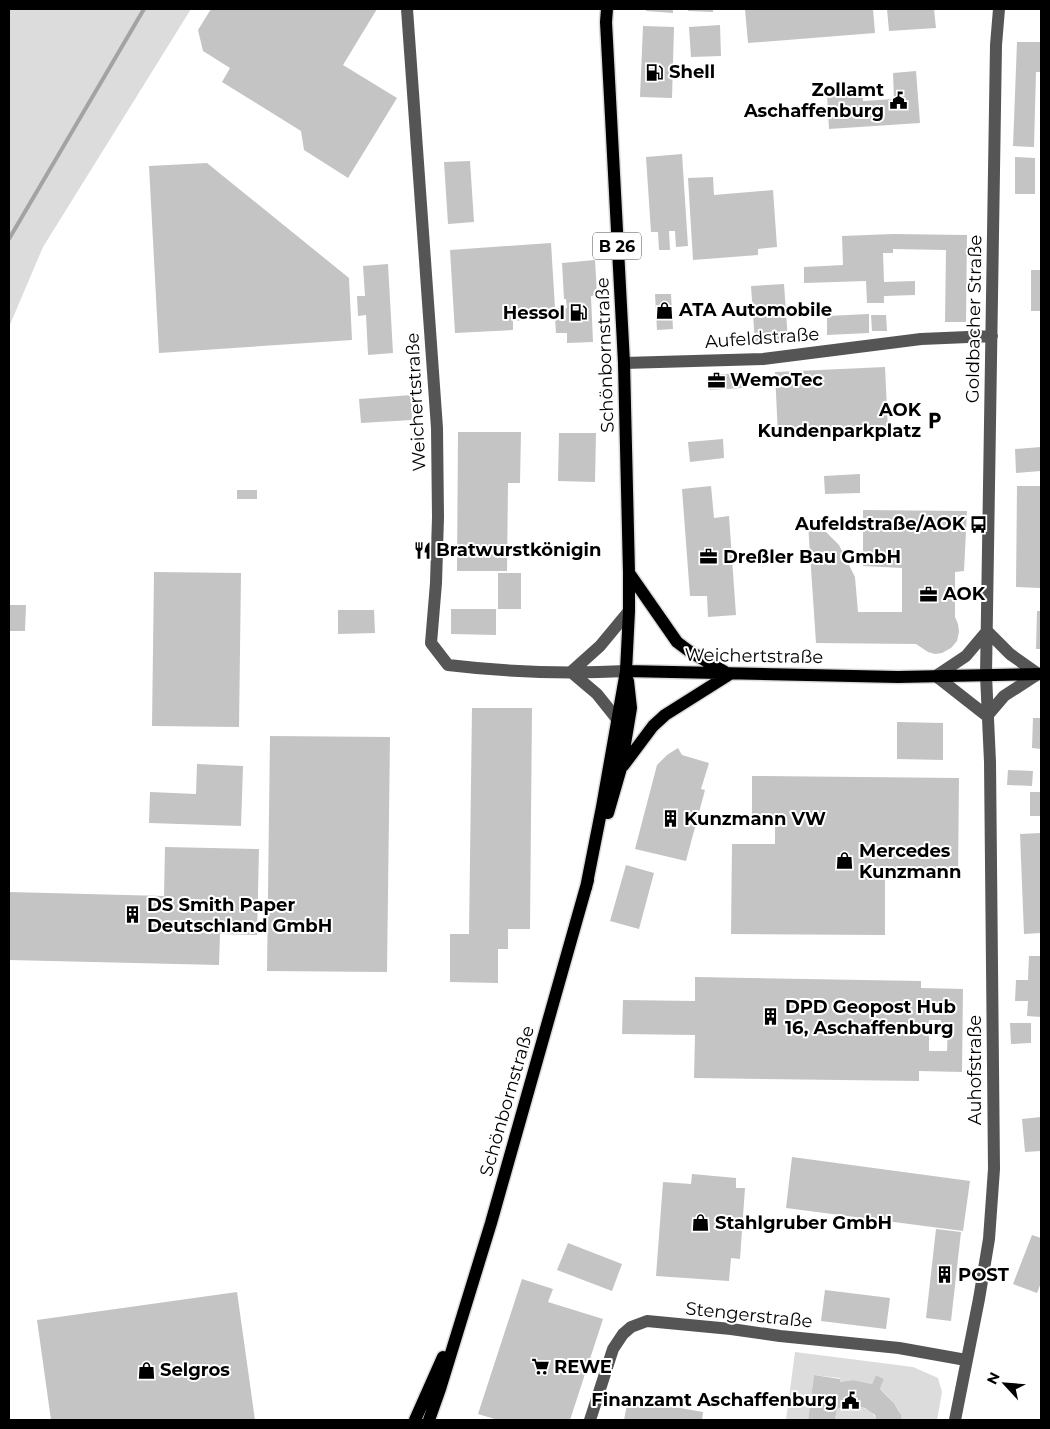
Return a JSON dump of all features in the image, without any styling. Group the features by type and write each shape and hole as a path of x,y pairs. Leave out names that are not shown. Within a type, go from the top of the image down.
{"main road":[{"name":"Schönbornstraße","path":"586,888 626,671 629,611 624,363 606,22 607,9"},
{"path":"629,573 677,642 702,660 730,674"},
{"name":"Schönbornstraße","path":"429,1420 460,1324 621,768 631,703 626,671"},
{"name":"Weichertstraße","path":"626,671 730,674 986,675"},
{"path":"621,768 653,726 665,715 730,674"},
{"path":"986,675 1040,674"},
{"name":"Schönbornstraße","path":"414,1420 460,1324"}],"street":[{"name":"Weichertstraße","path":"407,9 437,428 437,575 431,643 448,665 480,669 571,672 626,671"},
{"name":"Goldbacher Straße","path":"986,675 996,45 999,9"},
{"name":"Aufeldstraße","path":"624,363 763,359 921,339 992,336"},
{"path":"617,719 597,694 571,672 600,646 629,611"},
{"path":"987,630 1010,654 1040,674 1004,696 987,716 936,676 966,656 987,630"},
{"name":"Auhofstraße","path":"955,1420 989,1239 994,1169 990,762 986,675"},
{"name":"Stengerstraße","path":"590,1420 613,1349 627,1330 647,1321 899,1348 966,1360"}],"shaded area":[{"path":"9,9 191,9 43,247 9,327"},
{"path":"795,1352 913,1367 938,1378 942,1392 937,1420 902,1420 897,1407 880,1389 884,1379 876,1375 872,1384 853,1380 840,1382 840,1378 814,1375 808,1420 786,1420"},
{"path":"849,1405 862,1407 872,1413 876,1420 835,1420 837,1409"}],"building":[{"path":"211,9 377,9 343,65 397,98 348,178 304,150 301,131 222,82 230,68 203,51 198,30"},
{"path":"646,9 673,9 673,13 646,11"},
{"path":"688,9 713,9 713,12 688,11"},
{"path":"745,9 873,9 875,33 748,43"},
{"path":"887,9 934,9 936,28 889,31"},
{"path":"720,25 721,56 691,57 689,27"},
{"path":"643,26 674,27 672,98 640,97"},
{"path":"1017,42 1041,42 1041,72 1036,72 1034,147 1013,146"},
{"name":"Zollamt Aschaffenburg","path":"916,71 920,123 829,129 827,95 862,92 863,101 894,99 893,73"},
{"path":"682,154 688,246 676,247 675,231 669,231 670,250 659,250 658,232 651,232 646,157"},
{"path":"1015,157 1035,158 1035,194 1015,194"},
{"path":"470,161 474,222 448,224 444,162"},
{"path":"207,163 349,278 352,340 159,353 149,166"},
{"path":"713,177 714,195 773,190 777,247 758,249 758,255 693,260 688,178"},
{"path":"893,234 967,235 966,322 945,322 946,250 893,249 893,253 883,253 884,282 915,281 915,295 884,296 884,303 867,303 866,281 804,283 804,267 843,265 842,236"},
{"path":"551,243 555,308 567,308 566,299 564,299 562,263 595,260 597,295 591,296 593,342 567,343 567,333 556,333 555,318 513,321 513,330 455,333 450,250"},
{"path":"388,264 393,353 368,355 366,315 358,316 357,296 365,296 363,266"},
{"path":"1031,270 1041,270 1041,311 1031,311"},
{"path":"784,284 788,341 755,343 751,286"},
{"path":"655,294 671,294 673,329 657,330"},
{"path":"869,314 869,333 827,335 827,316"},
{"path":"871,315 886,315 887,331 872,331"},
{"path":"885,367 888,430 778,436 775,372"},
{"path":"741,373 742,388 710,390 709,375"},
{"path":"411,395 412,420 361,423 359,399"},
{"path":"458,432 521,432 520,483 508,483 507,571 457,571"},
{"path":"559,433 596,433 595,482 558,481"},
{"path":"723,439 724,458 690,462 688,442"},
{"path":"1041,447 1041,471 1016,473 1015,449"},
{"path":"860,474 860,493 825,494 824,476"},
{"name":"Dreßler Bau GmbH","path":"711,486 714,518 729,516 736,615 708,617 707,596 690,596 682,489"},
{"path":"1017,486 1041,486 1040,588 1016,587"},
{"path":"237,490 257,490 257,499 237,499"},
{"name":"AOK","path":"863,510 967,511 964,571 955,572 955,617 959,632 957,641 951,648 942,653 935,654 916,644 816,643 808,524 814,520 839,545 855,577 858,612 902,612 902,568 863,566"},
{"path":"154,572 241,573 239,727 152,726"},
{"path":"498,573 521,573 521,609 498,609"},
{"path":"9,605 26,605 25,631 9,631"},
{"path":"451,609 496,609 496,635 451,634"},
{"path":"338,610 374,610 375,633 338,634"},
{"path":"1037,611 1041,611 1041,649 1036,649"},
{"path":"472,708 532,708 530,929 508,929 508,949 498,949 498,983 450,982 450,934 469,934"},
{"path":"1033,718 1041,718 1041,749 1032,748"},
{"path":"897,722 943,723 943,760 897,759"},
{"path":"270,736 390,737 387,972 267,971"},
{"name":"Kunzmann VW","path":"678,748 682,755 709,763 701,789 705,790 686,861 635,849 657,765"},
{"path":"197,764 243,766 241,826 149,823 150,792 196,794"},
{"path":"1008,770 1033,771 1032,786 1007,785"},
{"name":"Mercedes Kunzmann","path":"752,776 959,778 958,879 885,879 885,935 731,934 732,844 775,844 775,819 752,819"},
{"path":"1030,792 1041,792 1041,816 1030,816"},
{"path":"1041,833 1041,933 1024,934 1020,834"},
{"name":"DS Smith Paper Deutschland GmbH","path":"165,847 259,849 257,935 220,934 219,965 9,960 9,892 164,896"},
{"path":"626,865 654,873 639,929 610,921"},
{"path":"1029,956 1041,956 1041,1017 1027,1016 1028,1001 1015,1001 1016,980 1028,980"},
{"name":"DPD Geopost Hub 16, Aschaffenburg","path":"695,977 921,981 921,988 963,989 962,1072 919,1071 919,1081 694,1078 695,1035 622,1034 623,1000 695,1001","holes":["929,1005 942,1005 942,1015 929,1015","929,1020 941,1020 941,1026 948,1026 947,1051 929,1051"]},
{"path":"1010,1023 1031,1023 1031,1043 1011,1044"},
{"path":"1041,1117 1041,1151 1025,1152 1022,1119"},
{"path":"792,1157 970,1181 963,1231 786,1208"},
{"name":"Stahlgruber GmbH","path":"692,1174 736,1178 736,1188 745,1188 740,1259 731,1258 729,1281 656,1276 663,1182 691,1184"},
{"name":"POST","path":"936,1229 961,1232 951,1321 926,1318"},
{"path":"1032,1235 1041,1238 1041,1283 1037,1293 1013,1284"},
{"path":"568,1243 622,1264 612,1291 557,1270"},
{"name":"REWE","path":"522,1279 553,1289 548,1302 603,1319 570,1420 498,1420 478,1414"},
{"path":"825,1290 890,1298 886,1329 821,1321"},
{"name":"Selgros","path":"237,1292 255,1420 51,1420 37,1320"},
{"name":"Finanzamt Aschaffenburg","path":"814,1375 840,1379 840,1382 853,1380 872,1384 876,1375 884,1379 880,1389 894,1403 902,1420 876,1420 875,1415 865,1408 849,1405 837,1409 835,1420 808,1420"},
{"path":"628,1399 703,1412 702,1420 624,1420"}],"waterway":[{"path":"9,239 144,9"}],"place":[{"name":"Shell","path":"655,72"},
{"name":"Zollamt Aschaffenburg","path":"898,100"},
{"name":"ATA Automobile","path":"665,310"},
{"name":"Hessol","path":"579,313"},
{"name":"WemoTec","path":"716,380"},
{"name":"AOK Kundenparkplatz","path":"935,420"},
{"name":"Aufeldstraße/AOK","path":"979,524"},
{"name":"Bratwurstkönigin","path":"422,550"},
{"name":"Dreßler Bau GmbH","path":"709,557"},
{"name":"AOK","path":"929,594"},
{"name":"Kunzmann VW","path":"670,819"},
{"name":"Mercedes Kunzmann","path":"845,861"},
{"name":"DS Smith Paper Deutschland GmbH","path":"133,915"},
{"name":"DPD Geopost Hub 16, Aschaffenburg","path":"771,1017"},
{"name":"Stahlgruber GmbH","path":"701,1223"},
{"name":"POST","path":"944,1275"},
{"name":"REWE","path":"540,1367"},
{"name":"Selgros","path":"146,1370"},
{"name":"Finanzamt Aschaffenburg","path":"851,1400"}]}
